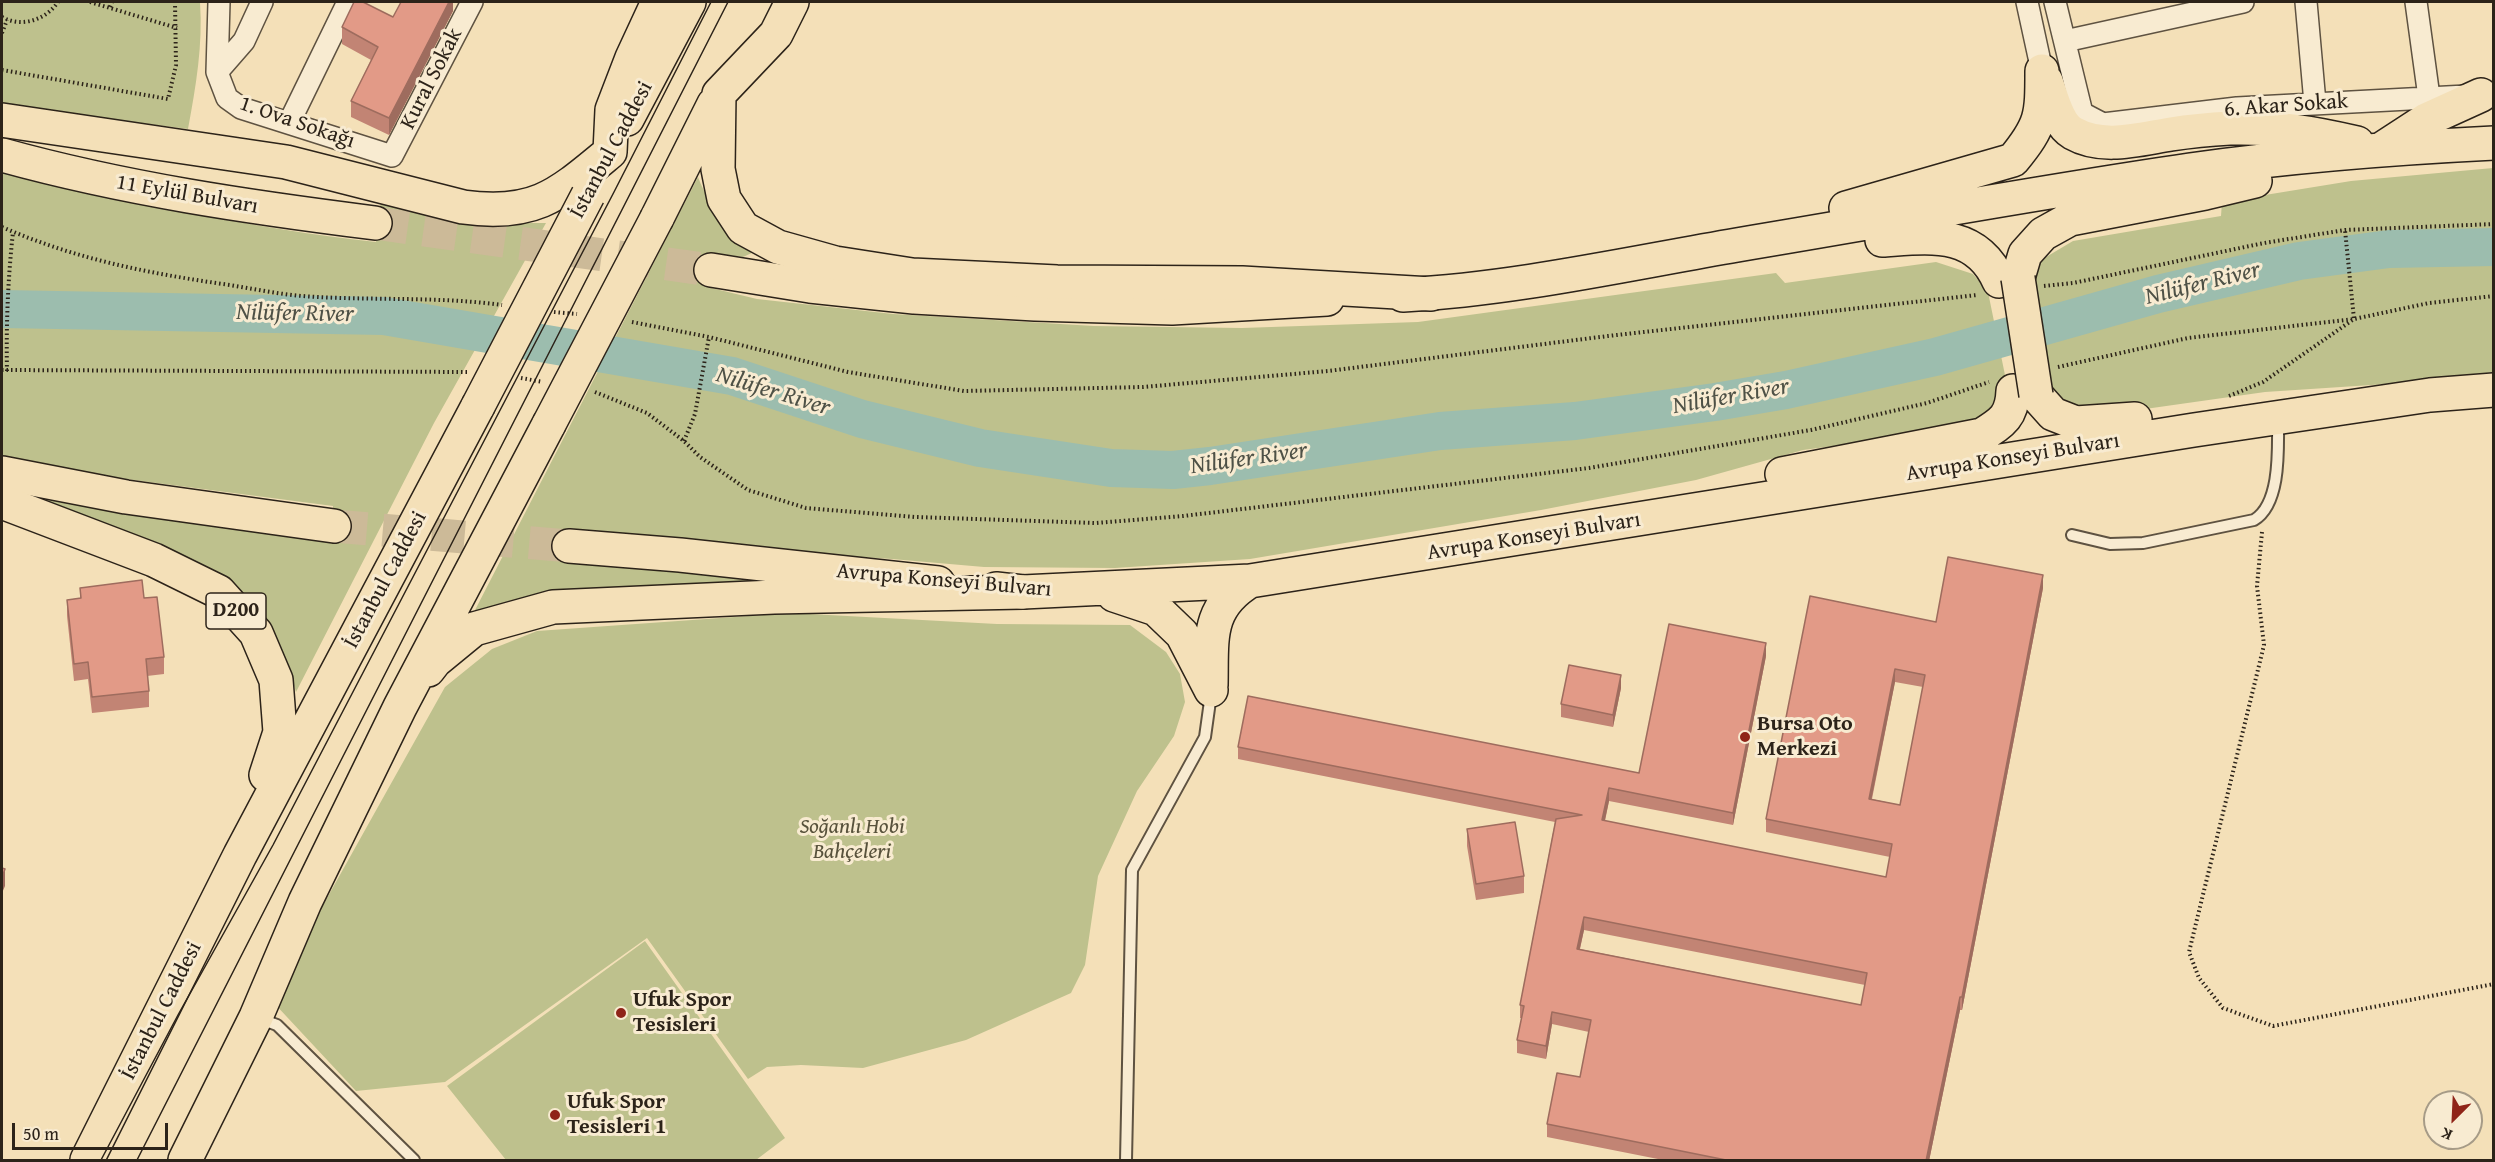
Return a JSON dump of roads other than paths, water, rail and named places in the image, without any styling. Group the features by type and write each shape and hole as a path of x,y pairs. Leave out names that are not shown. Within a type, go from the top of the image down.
{"main road":[{"path":"2,120 286,162 463,207 486,211 508,210 545,201 568,187 610,152 612,110 632,58 658,2"},
{"name":"İstanbul Caddesi","path":"87,1161 240,855 689,2"},
{"path":"185,1161 256,1017 305,902 400,707 768,2"},
{"path":"792,2 776,34 719,94 718,169 724,199 743,228 778,247 835,263 912,275 1057,282 1242,283 1431,294"},
{"path":"2042,71 2058,113 2070,132 2085,127 2127,142 2228,128 2275,128 2301,130 2382,149"},
{"path":"2013,160 2032,137 2039,122 2042,106 2042,71"},
{"path":"2008,280 2025,254 2043,234 2070,219 2205,193 2382,149 2426,120 2487,95"},
{"path":"1701,251 2013,160 2040,144 2059,139 2085,127"},
{"path":"711,270 879,293 1047,304 1172,308 1431,294 1580,273 2191,170 2382,149 2493,143"},
{"name":"11 Eylül Bulvarı","path":"2,155 68,173 220,203 375,223"},
{"path":"1701,251 1940,237 1972,248 2008,280 2024,384 2053,414 2076,423 2115,422 2198,409 2271,402 2430,395"},
{"path":"1492,544 1605,508 1982,435 2001,423 2024,384"},
{"name":"Avrupa Konseyi Bulvarı","path":"569,546 680,555 1023,592 1250,581 2278,417 2430,395 2493,390"},
{"path":"2,473 126,497 334,526"},
{"name":"D200","path":"2,502 154,560 219,592 256,633 276,680 280,732 240,855"},
{"path":"1211,690 1212,645 1217,614 1232,592 1250,581"},
{"path":"1098,589 1156,609 1182,634 1211,690"},
{"path":"400,707 435,661 474,629 553,607 774,597 1023,592"}],"street":[{"name":"1. Ova Sokağı","path":"219,2 217,72 226,98 241,108 392,156"},
{"path":"217,72 244,41 262,2"},
{"path":"289,123 348,2"},
{"name":"Kural Sokak","path":"392,156 472,2"},
{"path":"2027,2 2042,71"},
{"path":"2055,2 2085,127"},
{"path":"2065,41 2243,2"},
{"path":"2306,2 2315,103"},
{"path":"2416,2 2429,96"},
{"name":"6. Akar Sokak","path":"2085,127 2236,108 2429,96 2487,95"}],"lane":[{"path":"2072,535 2110,544 2143,543 2254,520 2264,513 2271,499 2278,453 2278,417"},
{"path":"1126,1161 1132,870 1205,737 1211,690"},
{"path":"256,1017 277,1025 414,1161"}],"waterway":[{"name":"Nilüfer River","path":"2,309 384,316 732,376 862,419 980,448 1111,468 1173,470 1440,431 1575,421 1715,402 1786,390 1935,357 2158,294 2299,261 2389,249 2494,247"}],"tunnel":[{"path":"375,223 711,270"},
{"path":"334,526 569,546"}],"tram line":[{"path":"101,1160 178,1015 273,845 711,2"},
{"path":"137,1160 728,2"}],"place":[{"name":"Bursa Oto Merkezi","path":"1745,737"},
{"name":"Ufuk Spor Tesisleri","path":"621,1013"},
{"name":"Ufuk Spor Tesisleri 1","path":"555,1115"}],"park label":[{"name":"Soğanlı Hobi Bahçeleri","path":"852,840"}]}
